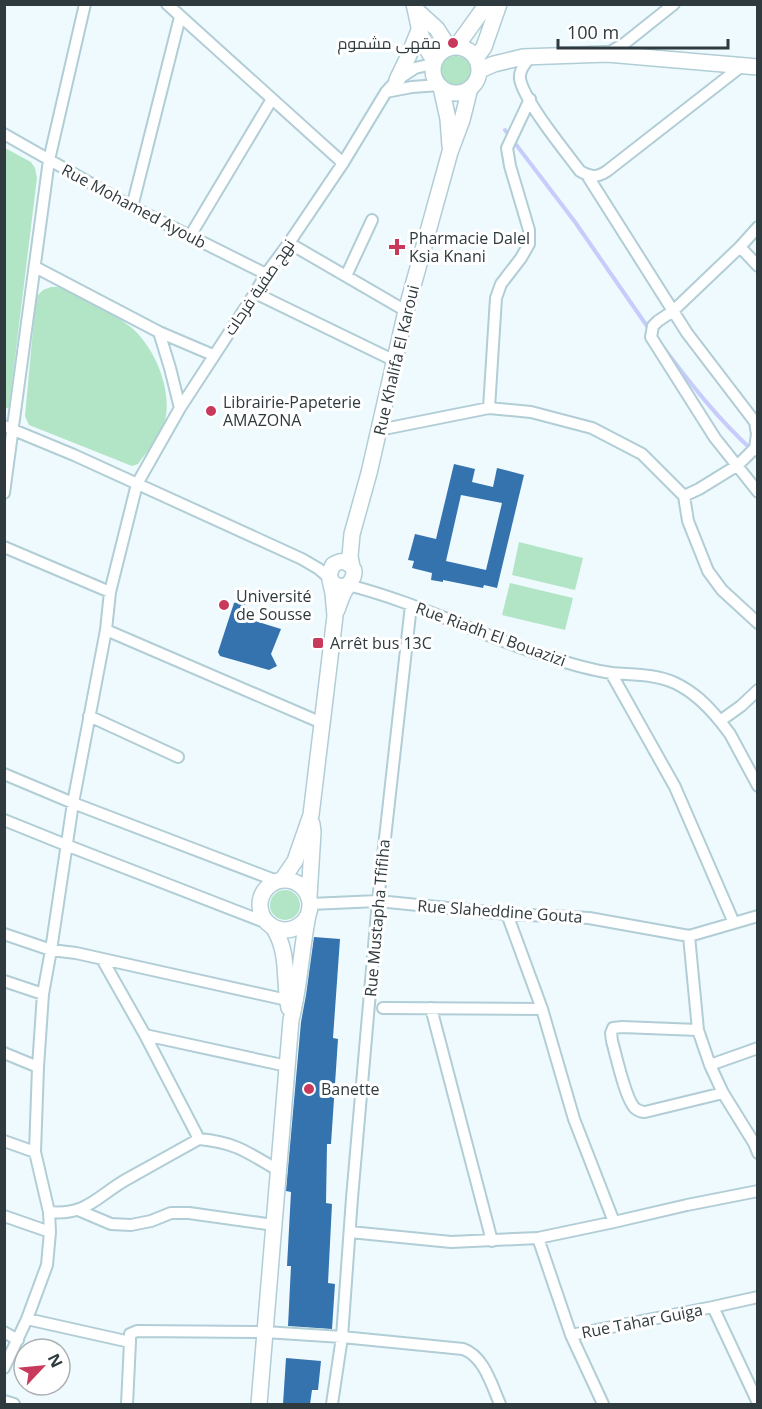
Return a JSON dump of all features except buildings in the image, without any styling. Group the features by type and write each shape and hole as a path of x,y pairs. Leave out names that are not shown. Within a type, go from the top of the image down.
{"main road":[{"path":"434,63 442,52 453,47 487,4"},
{"path":"414,7 419,30 434,63 434,73 440,86 456,93 464,92 476,82 478,63 499,4"},
{"path":"414,7 453,47 472,53 478,63"},
{"path":"397,80 419,30"},
{"path":"478,63 494,64 526,57 607,54 750,66"},
{"name":"Rue Khalifa El Karoui","path":"440,86 448,119 450,152"},
{"name":"Rue Khalifa El Karoui","path":"353,569 350,556 352,534 380,430 406,312 470,88"},
{"name":"Rue Khalifa El Karoui","path":"331,574 352,534"},
{"path":"280,880 295,861 311,815 335,616 331,574 341,561 349,564 353,569 353,579 342,596 335,616"},
{"path":"331,574 336,586 348,585"},
{"path":"259,1404 291,1020 296,1001 309,905 313,832 311,815"},
{"path":"270,925 281,930 289,930 304,922 309,905 304,889 298,883 280,880 269,884 260,899 262,916 280,938 291,1020"}],"street":[{"path":"4,493 9,428 49,160 85,4"},
{"path":"167,4 343,163"},
{"path":"607,54 625,44 674,4"},
{"path":"132,207 180,17"},
{"path":"526,57 520,77 530,99 580,171 596,176 602,174 750,66"},
{"name":"نهج صفية فرحات","path":"19,1337 47,1265 51,1232 50,1212 35,1152 43,994 73,803 106,630 110,592 137,484 213,355 343,163 386,92 397,80 415,68 434,63"},
{"path":"386,92 412,87 440,86"},
{"path":"190,236 272,99"},
{"path":"489,408 496,298 501,284 529,244 529,230 507,148 530,99"},
{"name":"Rue Mohamed Ayoub","path":"4,134 132,207 266,274"},
{"path":"587,175 695,344 754,422 757,434 756,450 738,465 684,496"},
{"path":"346,276 372,220"},
{"path":"758,227 673,311 658,321 651,333 653,340 715,438 758,492"},
{"path":"289,243 406,312"},
{"path":"740,247 758,266"},
{"path":"34,267 159,332 213,355"},
{"path":"255,293 395,361"},
{"path":"159,332 180,408"},
{"path":"380,430 489,408 531,412 592,428 642,454 684,496 688,521 708,571 722,590 758,623"},
{"path":"9,428 74,455 331,574"},
{"path":"4,547 110,592"},
{"name":"Rue Riadh El Bouazizi","path":"353,569 378,593"},
{"name":"Rue Riadh El Bouazizi","path":"348,585 411,604 545,656 611,673 658,677 673,682 691,691 720,721 730,734 758,786"},
{"name":"Rue Mustapha Tfifiha","path":"332,1404 342,1336 378,901 411,604"},
{"path":"106,630 322,723"},
{"path":"611,673 675,787 734,924"},
{"path":"720,721 758,690"},
{"path":"89,716 178,757"},
{"path":"4,774 73,803 280,880"},
{"path":"4,820 270,925"},
{"name":"Rue Slaheddine Gouta","path":"309,905 378,901 507,914 589,918 689,936"},
{"path":"507,914 542,1010 574,1119 614,1222"},
{"path":"756,1145 723,1093 698,1030 689,936 758,916"},
{"path":"4,934 51,950 287,1000"},
{"path":"102,959 199,1139"},
{"path":"4,981 43,994"},
{"path":"383,1008 542,1010"},
{"path":"431,1008 492,1241"},
{"path":"698,1030 622,1027 613,1029 612,1041 628,1095 635,1108 645,1112 723,1093"},
{"path":"145,1035 287,1066"},
{"path":"710,1065 758,1048"},
{"path":"4,1053 38,1067"},
{"path":"50,1212 62,1213 78,1210 95,1202 126,1179 199,1139 238,1147 279,1172"},
{"path":"4,1141 35,1152"},
{"path":"350,1232 451,1242 538,1238 758,1191"},
{"path":"78,1210 111,1224 131,1225 151,1221 171,1213 189,1213 274,1225"},
{"path":"4,1216 51,1232"},
{"path":"538,1238 571,1335 603,1404"},
{"name":"Rue Tahar Guiga","path":"571,1335 758,1297"},
{"path":"713,1307 758,1403"},
{"path":"27,1319 130,1342"},
{"path":"127,1404 130,1335 137,1331 265,1332 342,1336 463,1349 474,1355 484,1368 500,1404"},
{"name":"نهج صفية فرحات","path":"4,1368 12,1352"},
{"path":"4,1401 14,1404"}],"green space":[{"path":"456,56 467,61 472,72 467,83 456,88 445,83 440,72 445,61"},
{"path":"5,148 31,162 37,178 9,407 5,409"},
{"path":"59,287 124,322 141,337 156,362 165,389 166,417 160,434 138,464 132,466 29,425 25,416 36,297 43,290"},
{"path":"519,542 583,558 575,590 512,575"},
{"path":"510,583 573,598 565,630 502,615"},
{"path":"285,890 296,894 300,905 296,916 285,920 274,916 270,905 274,894"}],"waterway":[{"path":"505,130 575,222 649,329"},
{"path":"663,347 716,413 752,450"}],"place":[{"name":"مقهى مشموم","path":"453,43"},
{"name":"Pharmacie Dalel Ksia Knani","path":"397,247"},
{"name":"Librairie-Papeterie AMAZONA","path":"211,411"},
{"name":"Université de Sousse","path":"224,605"},
{"name":"Arrêt bus 13C","path":"318,643"},
{"name":"Banette","path":"309,1089"}]}
